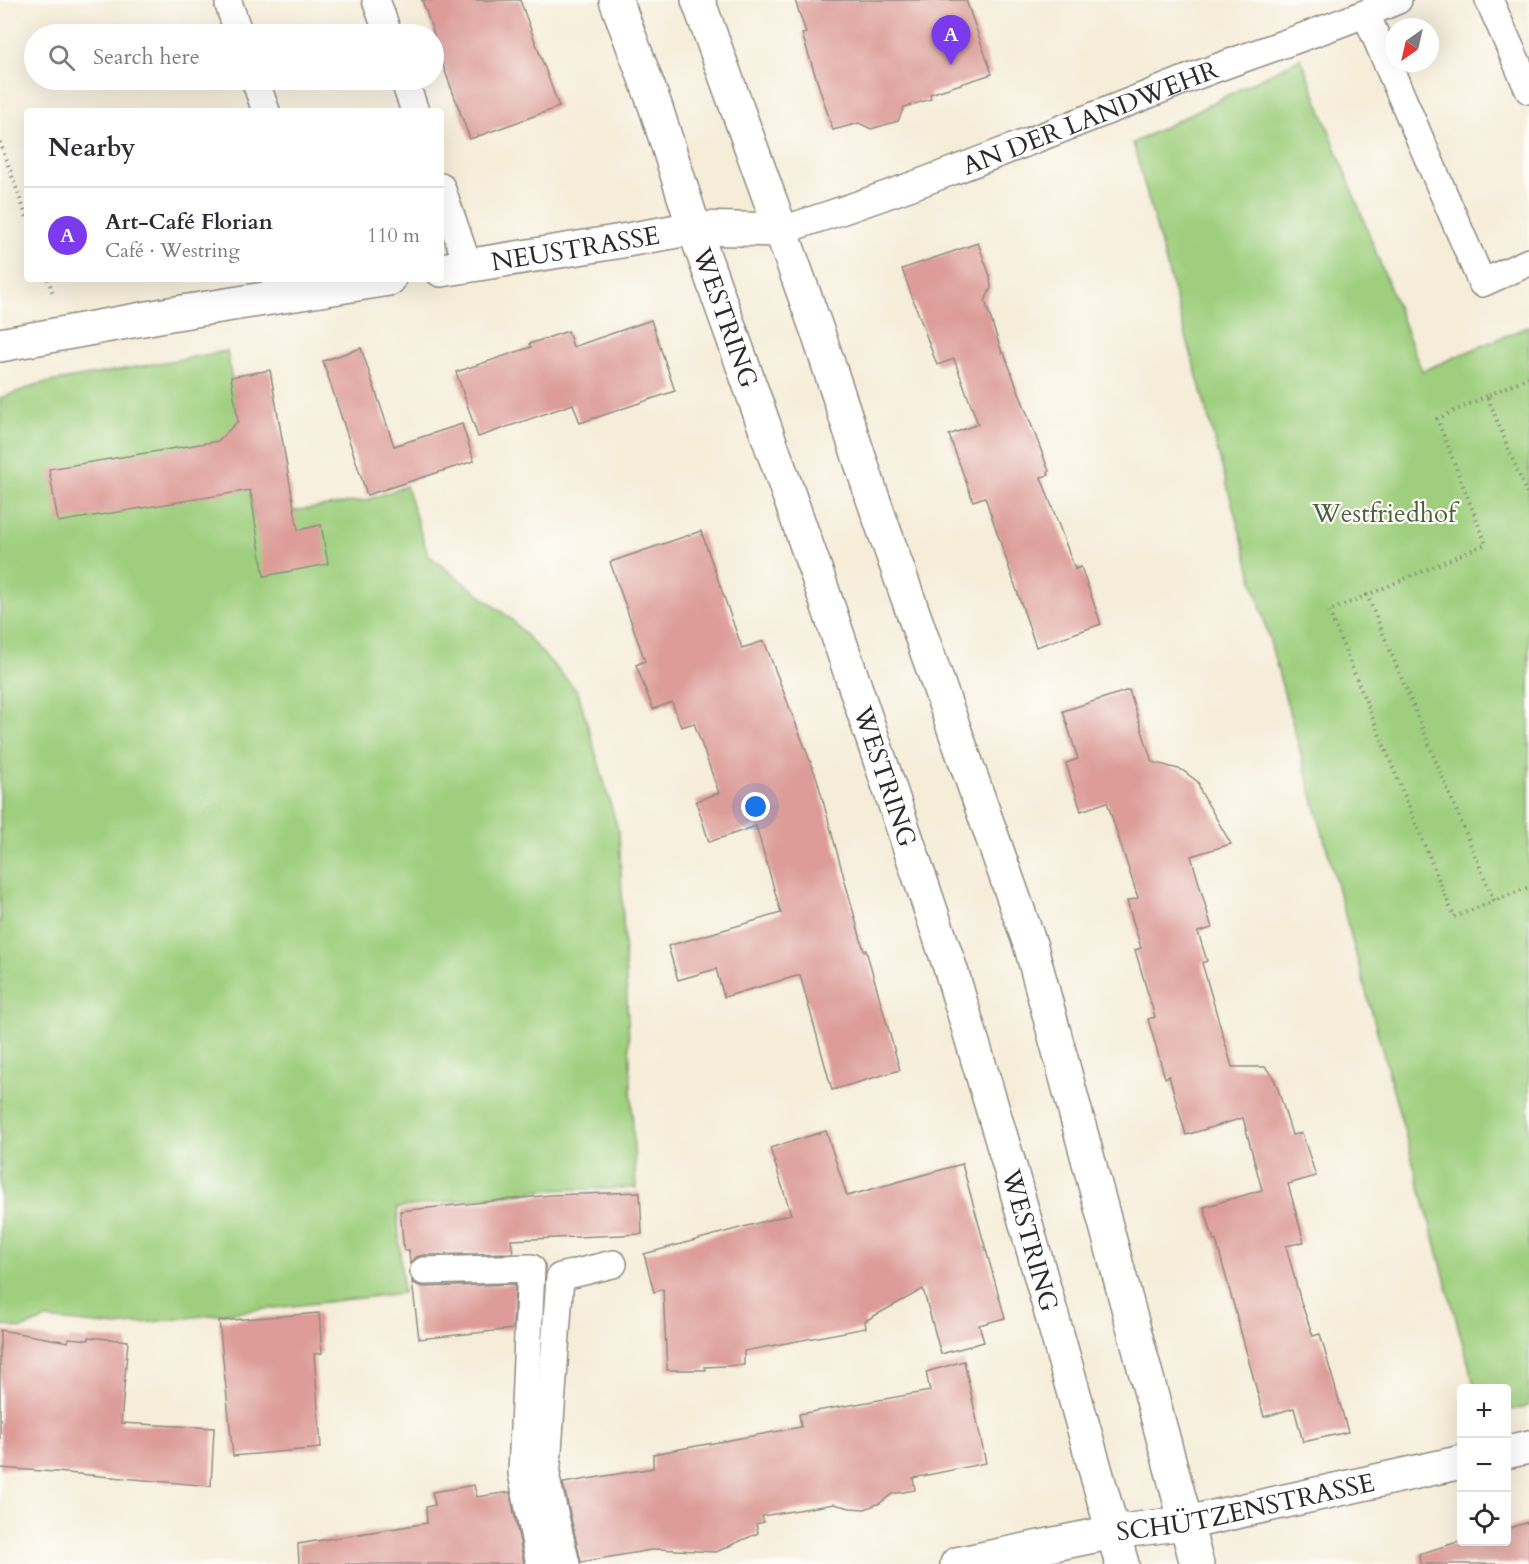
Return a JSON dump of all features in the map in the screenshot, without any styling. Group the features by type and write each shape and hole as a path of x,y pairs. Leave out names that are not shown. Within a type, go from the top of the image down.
{"main road":[{"name":"WESTRING","path":"616,0 656,108 694,228 819,580 951,970 1013,1176 1122,1564"},
{"path":"698,0 782,230 873,499 1031,947 1197,1564"},
{"name":"NEUSTRASSE","path":"455,268 694,228 782,230"},
{"path":"0,345 170,314 294,287 353,282"},
{"path":"1511,1451 1529,1447"},
{"name":"SCHÜTZENSTRASSE","path":"957,1564 1113,1532 1186,1523 1457,1463"}],"lane":[{"path":"376,0 384,24"},
{"name":"AN DER LANDWEHR","path":"782,230 975,163 1193,77 1366,14 1398,0"},
{"path":"1489,0 1529,90"},
{"path":"228,5 235,24"},
{"path":"1366,14 1482,283 1529,262"},
{"path":"259,90 265,108"},
{"path":"408,90 414,108"},
{"path":"444,204 455,268"},
{"path":"566,1564 546,1479 560,1276 613,1264"},
{"path":"424,1272 531,1268 522,1473 540,1564"}],"path":[{"path":"0,142 24,210"},
{"path":"1529,378 1437,419 1486,544 1329,611 1454,917 1529,887"},
{"path":"1487,396 1529,499"},
{"path":"1367,595 1494,901"}],"green space":[{"name":"Westfriedhof","path":"1301,58 1422,371 1529,326 1529,1406 1511,1410 1511,1384 1474,1384 1133,143"},
{"path":"227,351 254,517 367,500 406,486 428,555 511,619 578,692 619,833 636,1188 548,1190 397,1208 403,1293 117,1326 46,1319 21,1329 0,1325 0,398 39,384"}],"building":[{"path":"422,0 520,0 559,107 470,139 444,68 444,24 430,24"},
{"path":"795,0 966,0 992,74 930,94 931,99 904,107 898,121 871,129 859,123 833,130 802,34 806,33"},
{"path":"978,243 990,276 991,288 985,301 1002,353 1004,353 1049,471 1049,475 1041,477 1075,569 1081,567 1101,624 1036,647 985,497 973,501 949,435 978,424 954,359 937,365 902,269"},
{"path":"651,320 675,391 580,423 573,404 478,437 456,372 531,347 529,344 568,331 573,347"},
{"path":"361,348 394,446 462,424 474,461 367,495 323,361"},
{"path":"270,370 298,530 321,525 328,564 264,576 250,490 58,522 49,469 218,441 238,421 231,377"},
{"path":"701,531 742,648 764,641 817,779 864,951 866,950 900,1070 832,1090 800,975 724,997 716,969 678,980 668,946 781,913 756,826 709,842 696,801 719,793 694,723 681,727 672,702 653,709 636,665 645,661 610,562"},
{"path":"1129,690 1152,762 1182,770 1198,782 1201,792 1231,844 1191,856 1212,928 1198,932 1207,961 1202,963 1232,1067 1265,1067 1272,1075 1292,1135 1302,1133 1316,1176 1288,1184 1304,1242 1286,1246 1313,1336 1320,1334 1348,1432 1303,1442 1294,1408 1264,1417 1216,1240 1214,1241 1204,1207 1262,1190 1243,1118 1186,1135 1169,1076 1165,1078 1148,1019 1155,1017 1135,950 1141,948 1127,901 1138,898 1107,802 1081,811 1066,763 1078,759 1063,711"},
{"path":"826,1131 847,1196 962,1164 1005,1318 979,1325 984,1342 941,1354 923,1289 865,1321 866,1328 744,1351 744,1365 705,1367 706,1370 667,1370 663,1289 654,1292 644,1254 791,1214 770,1148"},
{"path":"640,1192 642,1234 511,1240 513,1253 424,1255 416,1257 410,1264 409,1250 404,1250 400,1211 551,1195"},
{"path":"412,1281 424,1287 515,1284 513,1329 419,1339"},
{"path":"319,1313 322,1353 314,1354 321,1448 233,1456 219,1321"},
{"path":"0,1330 68,1342 69,1338 89,1340 89,1337 128,1341 121,1423 214,1428 211,1486 0,1468"},
{"path":"964,1361 986,1463 913,1478 915,1490 892,1494 880,1503 865,1509 834,1504 762,1516 764,1522 756,1524 758,1533 716,1552 657,1549 581,1562 563,1483 653,1468 653,1454 801,1427 799,1414 930,1391 926,1372"},
{"path":"474,1485 477,1497 510,1492 524,1564 299,1564 298,1544 427,1523 426,1507 435,1505 432,1492"},
{"path":"1529,1522 1529,1564 1420,1564 1419,1554 1457,1542 1457,1546 1511,1546 1511,1527"}],"place":[{"name":"Art-Café Florian","path":"951,65"}]}
